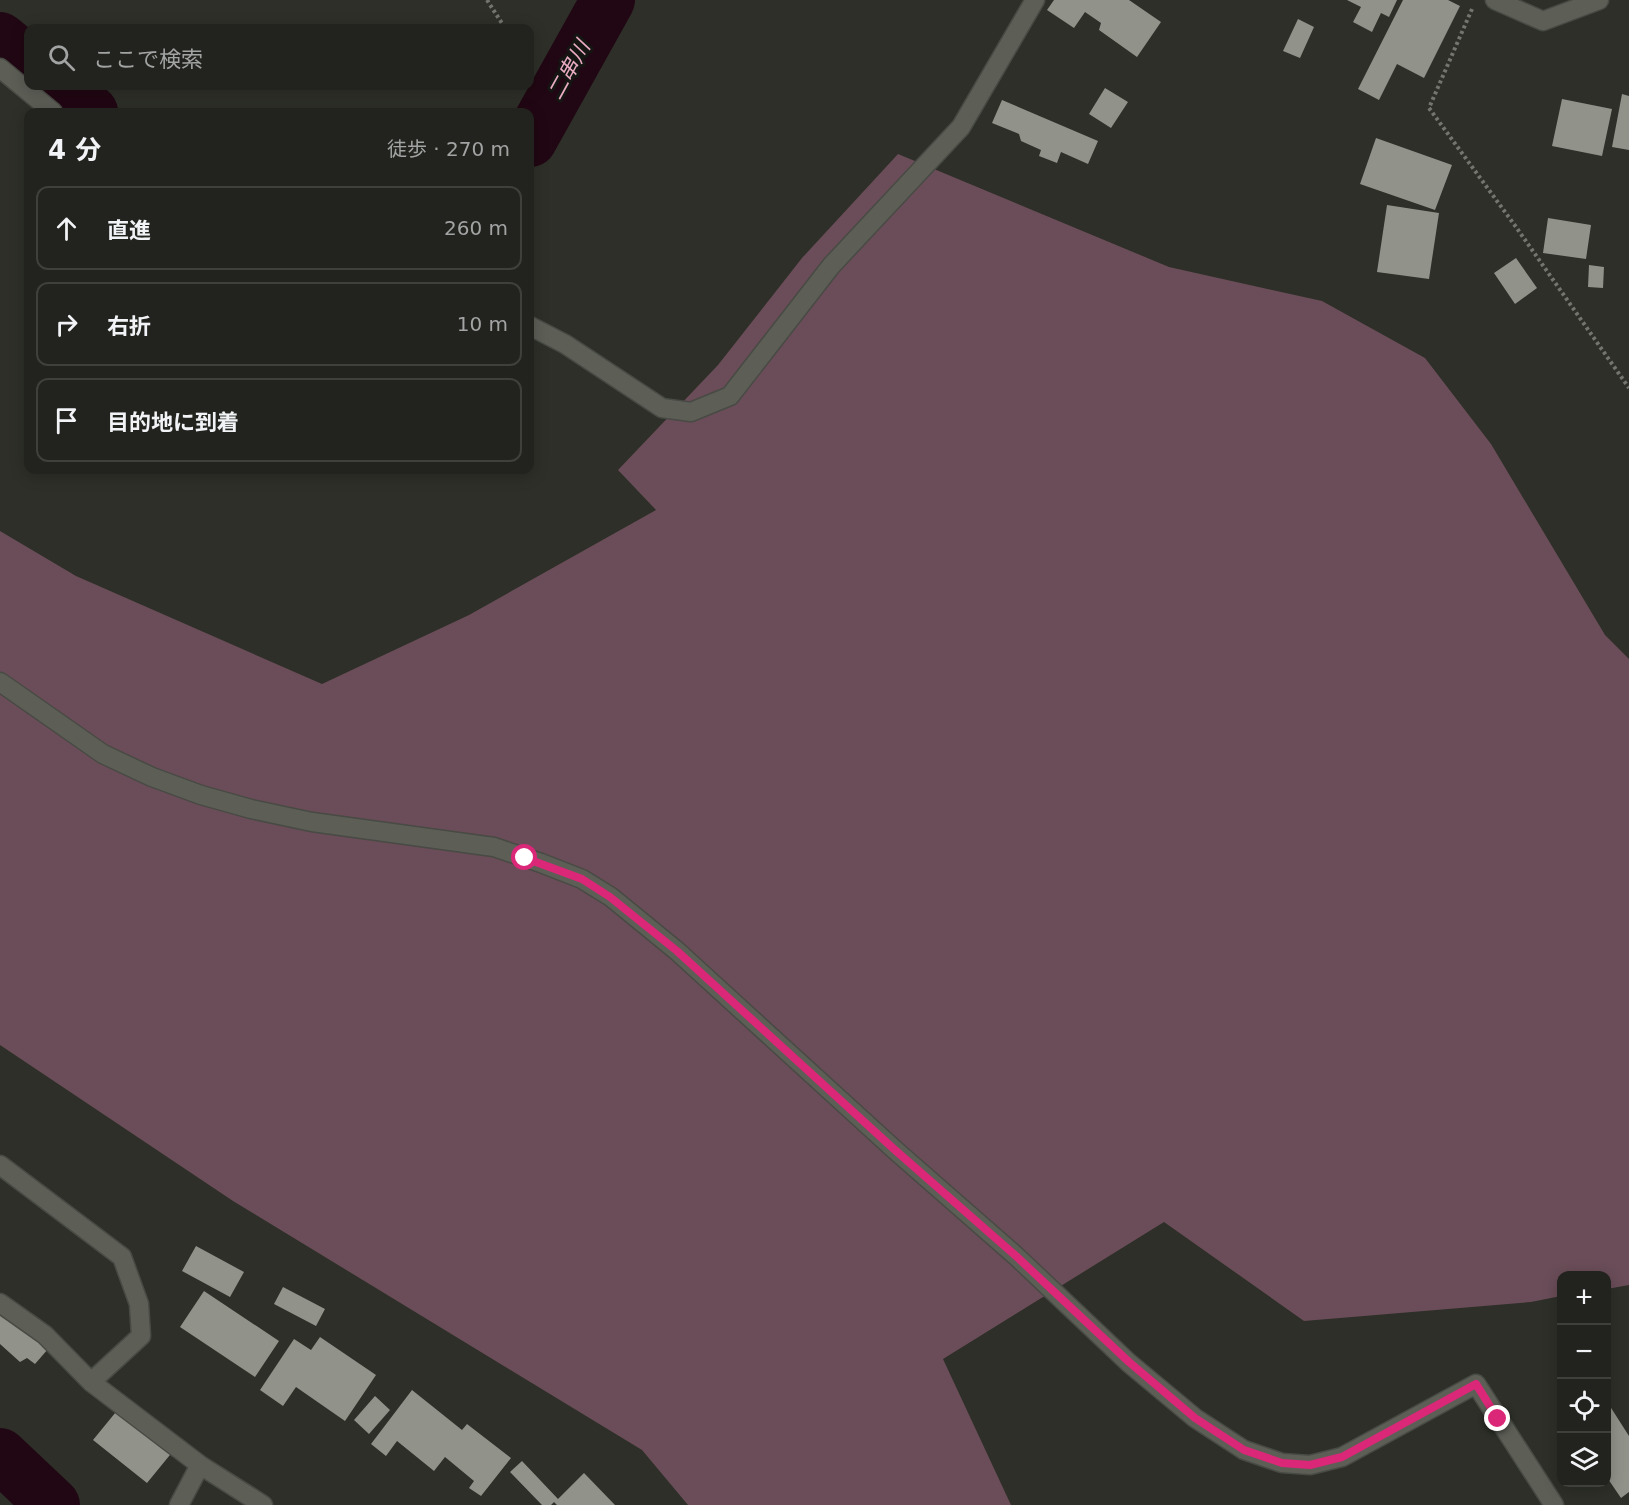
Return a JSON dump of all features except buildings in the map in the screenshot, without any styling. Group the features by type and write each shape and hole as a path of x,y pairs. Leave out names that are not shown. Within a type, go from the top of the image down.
{"street":[{"path":"534,328 565,344 663,408 691,412 730,396 831,266 961,127 1035,0"},
{"path":"1495,0 1543,21 1599,0"},
{"path":"0,68 24,88"},
{"path":"26,90 48,108"},
{"path":"0,682 103,754 152,777 201,795 250,809 312,822 494,848 582,879 610,897 677,951 1016,1256 1129,1362 1205,1425 1244,1450 1282,1463 1310,1465 1342,1457 1476,1384 1554,1505"},
{"path":"0,1165 122,1257 139,1304 141,1336 91,1382"},
{"path":"0,1303 45,1335 91,1382 200,1465 263,1505"},
{"path":"179,1505 200,1465"}],"path":[{"path":"487,0 502,24"},
{"path":"1475,0 1429,108 1629,388"}],"shaded area":[{"path":"898,154 1169,267 1322,301 1425,358 1491,444 1605,635 1629,659 1629,1285 1611,1288 1611,1271 1557,1271 1557,1297 1531,1302 1304,1321 1164,1222 943,1359 1011,1505 688,1505 642,1450 233,1201 0,1045 0,531 76,576 322,684 469,615 656,510 618,470 718,365 802,258"}],"waterway":[{"name":"二串川","path":"534,133 608,0"},
{"name":"二串川","path":"0,39 24,59"},
{"name":"二串川","path":"63,90 86,108"},
{"path":"0,1455 53,1505"}],"route":[{"path":"525,858 582,879 610,897 677,951 895,1150 1016,1256 1129,1362 1195,1418 1244,1450 1282,1463 1310,1465 1342,1457 1476,1384 1498,1419"}]}
